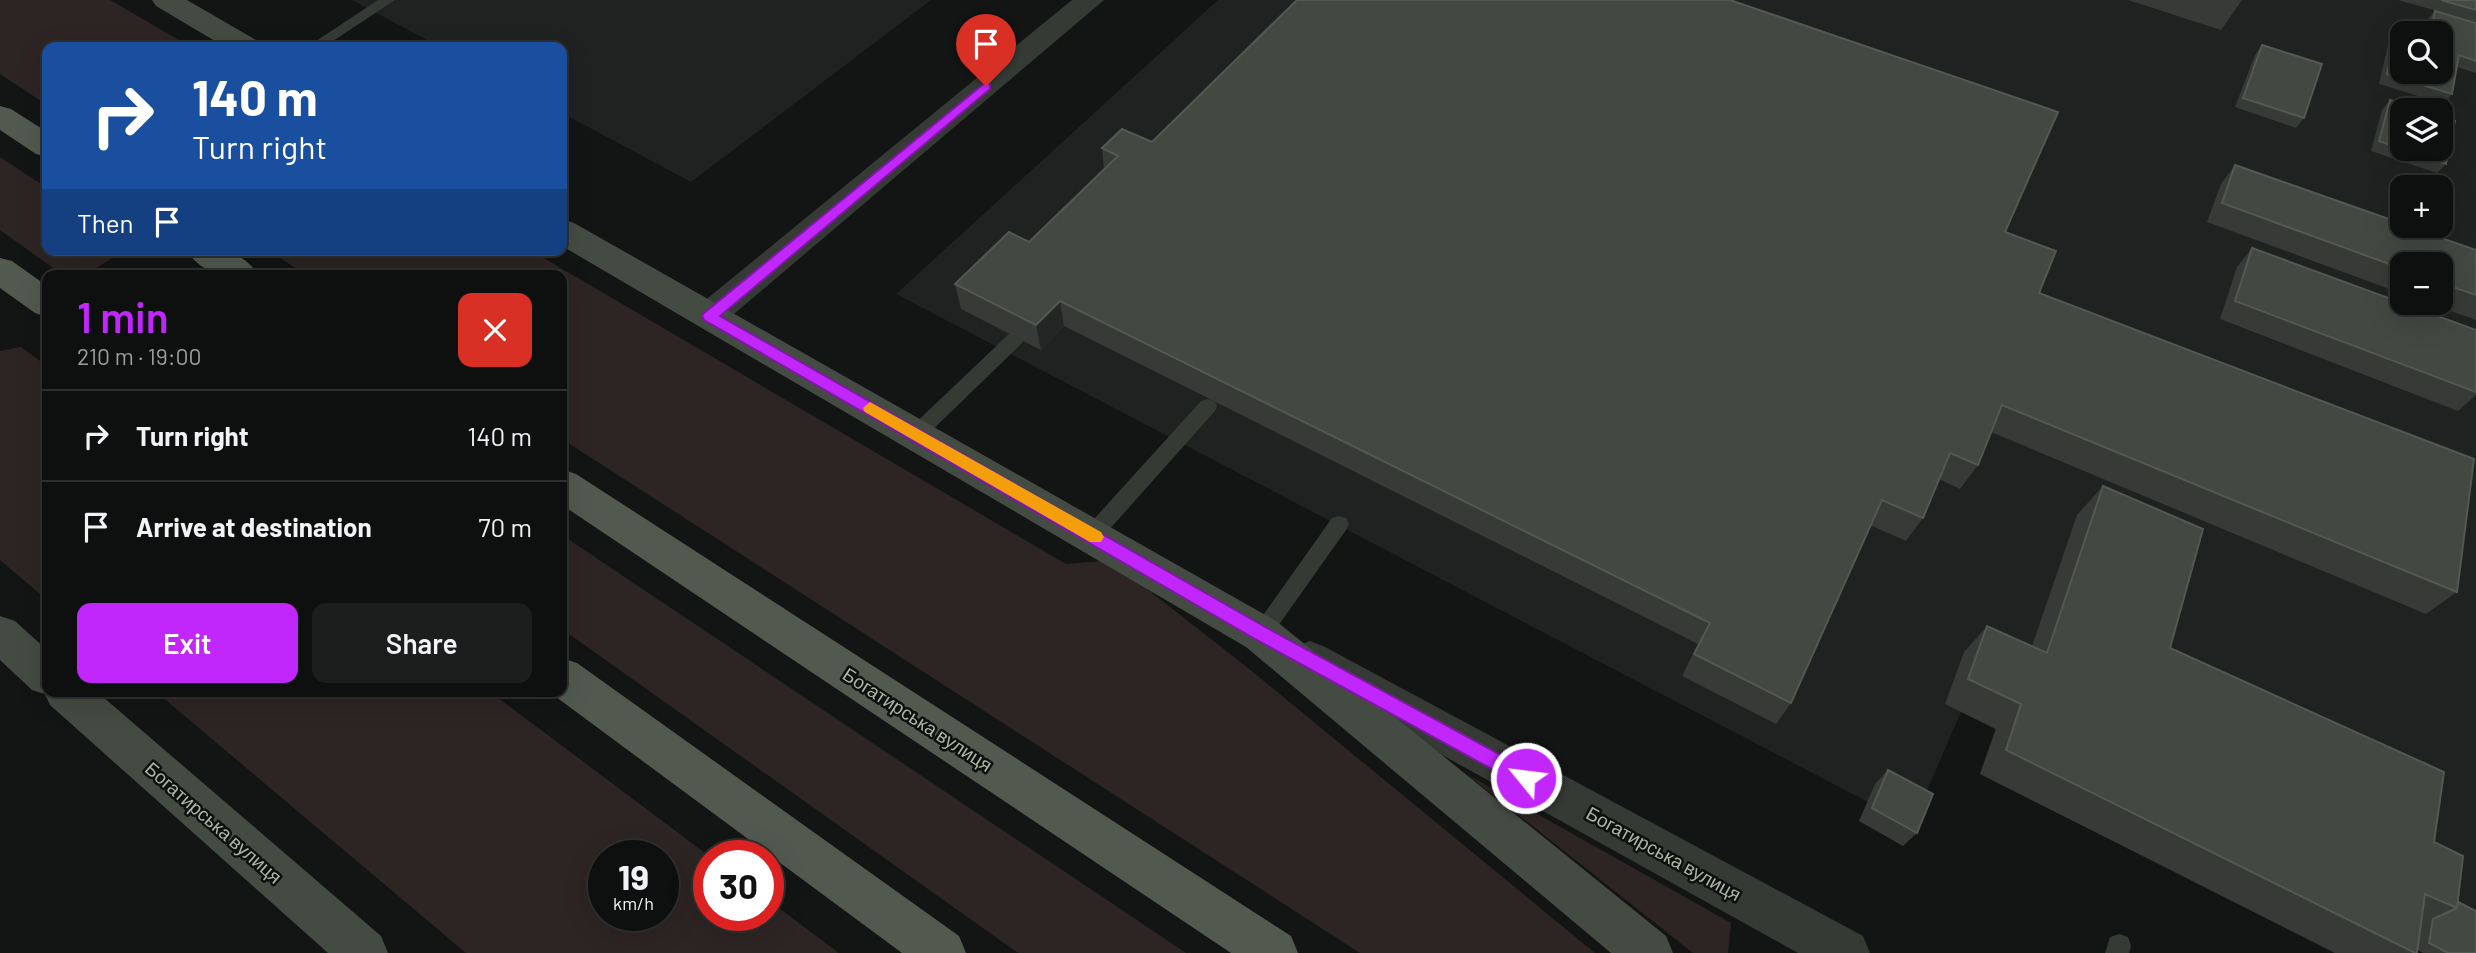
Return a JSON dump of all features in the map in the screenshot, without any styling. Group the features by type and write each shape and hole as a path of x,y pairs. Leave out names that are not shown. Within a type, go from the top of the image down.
{"main road":[{"path":"166,0 237,42"},
{"path":"0,116 42,144"},
{"name":"Богатирська вулиця","path":"567,234 1261,634 1649,953"},
{"path":"213,256 234,270"},
{"path":"0,270 42,300"},
{"name":"Богатирська вулиця","path":"567,488 1274,953"},
{"path":"0,634 42,672"},
{"path":"567,681 942,953"},
{"name":"Богатирська вулиця","path":"72,697 364,953"}],"street":[{"path":"709,316 1090,0"},
{"name":"Богатирська вулиця","path":"1261,634 1846,953"}],"lane":[{"path":"322,42 388,0"},
{"path":"916,434 1016,338"},
{"path":"1091,535 1208,406"},
{"path":"1261,634 1339,524"}],"shaded area":[{"path":"0,0 110,0 182,42 42,42 42,102 0,74"},
{"path":"352,0 931,0 691,182 567,116 567,42 431,42"},
{"path":"1218,0 2476,0 2476,953 2423,953 2415,949 2335,953 1980,774 1995,729 1961,712 1903,846 1868,802 896,294"},
{"path":"0,157 42,185 42,256 115,256 93,270 56,270 0,230"},
{"path":"277,256 540,256 564,270 298,270"},
{"path":"567,272 1066,564 1102,561 1119,567 1248,668 1595,953 1360,953 567,442"},
{"path":"21,347 42,362 42,596 0,560 0,351"},
{"path":"567,538 1186,953 1018,953 567,633"},
{"path":"162,697 497,697 693,844 693,931 784,931 784,912 839,953 466,953"},
{"path":"1468,775 1731,923 1728,953 1693,953"}],"building":[{"path":"1297,0 1730,0 2058,112 2005,232 2056,251 2039,293 2474,459 2457,592 2002,405 1978,465 1950,453 1923,518 1882,500 1791,703 1694,654 1710,623 1060,301 1036,325 955,284 1009,232 1029,242 1118,156 1102,148 1122,129 1152,142"},
{"path":"2441,0 2476,0 2476,10"},
{"path":"2435,11 2476,23 2476,61 2459,55 2452,94 2420,84 2453,84 2453,21 2433,21"},
{"path":"2262,45 2322,64 2304,118 2243,98"},
{"path":"2390,100 2390,145 2379,141"},
{"path":"2235,165 2390,219 2390,238 2442,238 2476,250 2476,295 2453,287 2453,252 2390,252 2390,264 2222,203"},
{"path":"2252,248 2390,299 2390,315 2435,315 2476,330 2476,392 2235,301"},
{"path":"2103,486 2203,529 2170,648 2444,772 2434,842 2463,856 2457,908 2425,894 2417,953 2006,750 2021,704 1968,679 1987,626 2047,653"},
{"path":"1888,770 1933,794 1917,833 1872,808"},
{"path":"2458,902 2476,911 2476,953 2448,953 2429,943 2433,919 2457,908"}],"slow traffic":[{"path":"870,408 1096,537"}],"route":[{"path":"986,86 709,316 1261,634 1526,778"}]}
